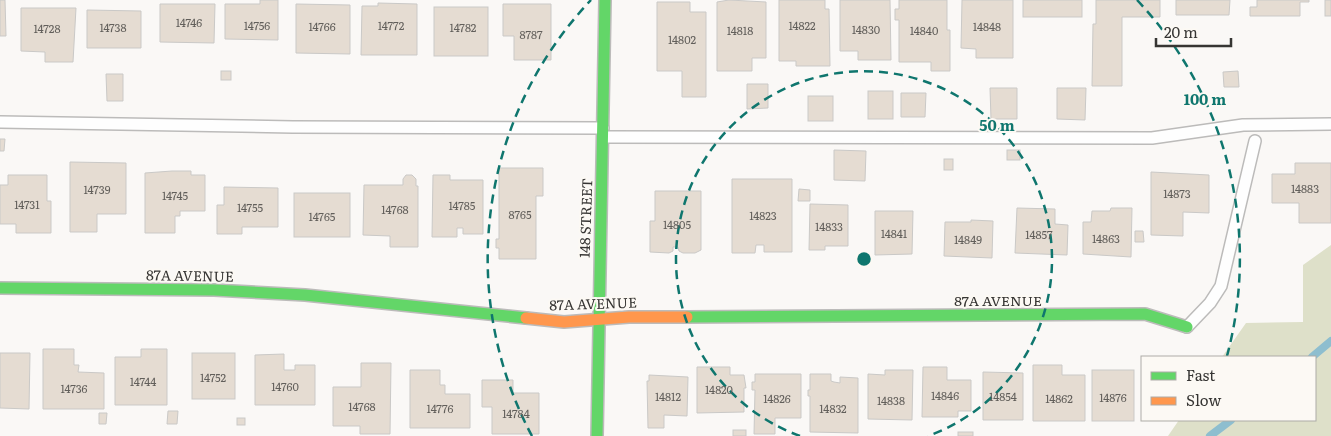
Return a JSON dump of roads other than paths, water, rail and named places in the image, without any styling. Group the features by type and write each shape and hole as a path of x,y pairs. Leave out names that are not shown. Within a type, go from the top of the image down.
{"street":[{"name":"148 STREET","path":"597,436 597,319 603,133 604,0"},
{"name":"87A AVENUE","path":"0,288 260,292 564,322 629,317 1145,314 1187,327"}],"lane":[{"path":"0,122 603,133 1152,138 1243,125 1331,124"},
{"path":"1187,327 1210,303 1221,286 1256,141"}],"waterway":[{"path":"1313,356 1331,341"},
{"path":"1210,436 1230,421"}]}
